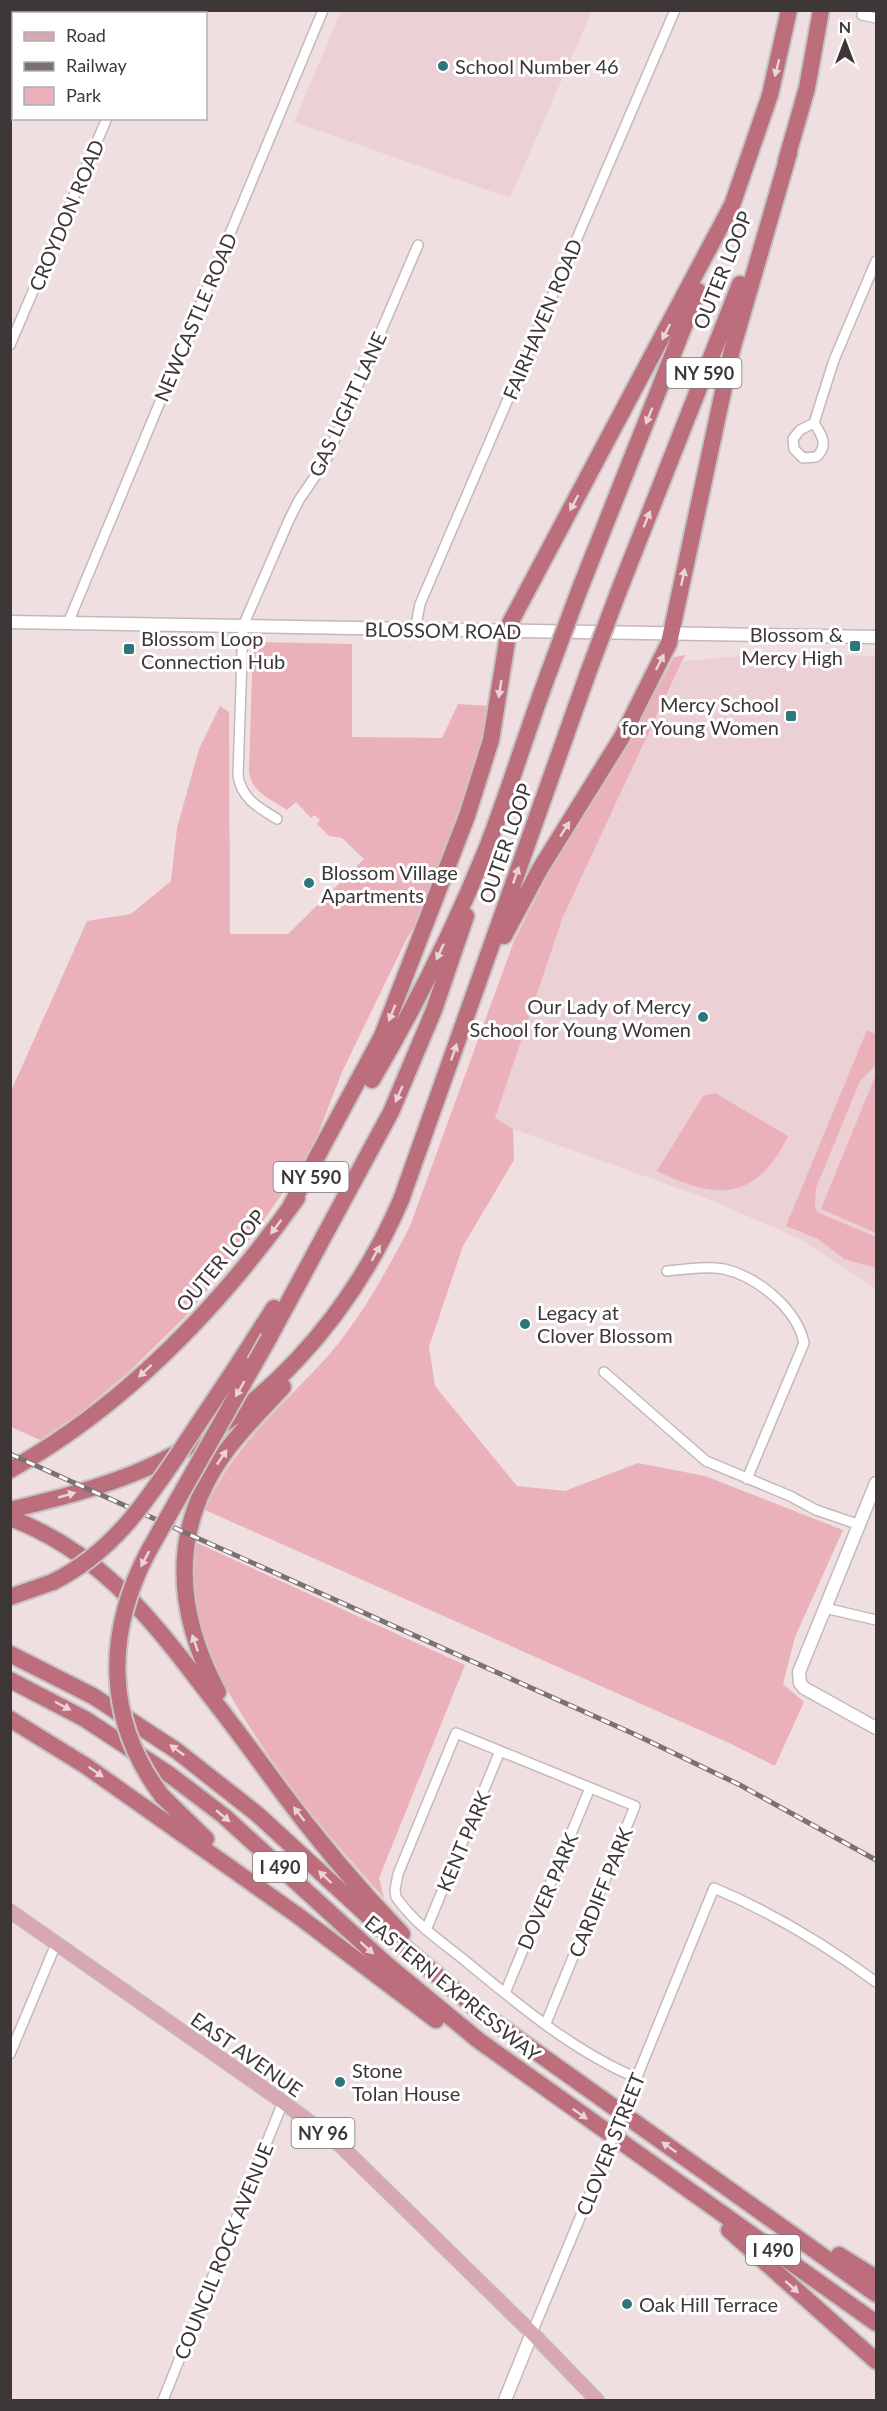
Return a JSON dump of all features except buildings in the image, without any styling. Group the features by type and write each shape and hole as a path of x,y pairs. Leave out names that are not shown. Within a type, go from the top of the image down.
{"highway":[{"name":"OUTER LOOP","path":"10,1470 81,1424 159,1359 223,1291 291,1205 353,1113 407,1018 473,881 504,802 579,591 732,205 770,95 789,10"},
{"name":"OUTER LOOP","path":"10,1510 123,1478 184,1449 239,1411 278,1379 314,1342 345,1303 380,1245 401,1200 618,592 789,153 811,72 821,10"},
{"path":"469,1010 524,896 622,737 665,653 672,634 736,331 789,153"},
{"path":"291,1205 367,1069 397,1001 483,769 495,721 508,631 512,619 732,205"},
{"path":"297,1915 203,1836 162,1796 135,1750 121,1708 117,1666 122,1615 132,1585 148,1552 269,1338 386,1121 427,1029 504,802"},
{"path":"10,1597 53,1582 93,1557 128,1524 240,1361 346,1196"},
{"path":"252,1750 210,1677 192,1633 184,1584 187,1539 203,1491 222,1457 247,1425 307,1359 328,1332 345,1303"},
{"path":"10,1518 47,1534 94,1564 132,1599 162,1632 328,1850 387,1919 434,1967 497,2025"},
{"name":"EASTERN EXPRESSWAY","path":"10,1654 101,1701 150,1731 198,1766 270,1825 418,1961 497,2025 876,2294"},
{"name":"EASTERN EXPRESSWAY","path":"10,1680 100,1728 184,1785 249,1839 405,1981 469,2033 876,2323"},
{"path":"10,1719 86,1766 297,1915 432,2017 532,2080"},
{"path":"670,2178 876,2361"},
{"path":"717,2181 876,2278"}],"main road":[{"name":"EAST AVENUE","path":"10,1911 283,2102 355,2158 532,2332 597,2400"}],"street":[{"name":"NEWCASTLE ROAD","path":"68,623 322,10"},
{"name":"FAIRHAVEN ROAD","path":"415,630 420,604 675,10"},
{"path":"862,15 876,18"},
{"name":"CROYDON ROAD","path":"10,345 106,120"},
{"name":"GAS LIGHT LANE","path":"243,626 289,520 325,462 418,245"},
{"path":"814,423 834,360 876,261"},
{"name":"BLOSSOM ROAD","path":"10,622 876,637"},
{"path":"243,626 238,776 240,789 248,800 276,819"},
{"path":"668,1271 697,1267 734,1273 760,1285 786,1307 801,1329 804,1343 747,1479"},
{"path":"604,1372 706,1461 790,1496 816,1510 860,1526"},
{"path":"876,1483 799,1672 801,1683 810,1692 876,1728"},
{"path":"825,1608 876,1620"},
{"name":"CARDIFF PARK","path":"426,1930 396,1897 396,1882 456,1733 635,1806 546,2023"},
{"name":"KENT PARK","path":"426,1930 500,1751"},
{"name":"DOVER PARK","path":"505,1993 590,1788"},
{"name":"CLOVER STREET","path":"505,2400 714,1888 759,1909 876,1982"},
{"path":"426,1930 546,2023 595,2057 636,2081"},
{"path":"10,2054 56,1944"},
{"name":"COUNCIL ROCK AVENUE","path":"164,2400 283,2102"}],"shaded area":[{"name":"School Number 46","path":"341,11 592,11 510,198 294,122"},
{"name":"Our Lady of Mercy School for Young Women","path":"763,654 876,656 876,1289 800,1239 708,1199 513,1129 495,1118 563,917 683,661"}],"green space":[{"path":"253,642 352,644 352,737 442,738 458,704 491,706 482,752 426,909 407,938 342,1072 311,1152 259,1227 186,1316 129,1372 80,1413 40,1440 11,1427 11,1091 87,921 131,914 171,881 177,828 199,749 220,706 229,712 230,934 288,934 364,859 342,838 329,836 317,824 320,820 314,815 311,818 296,802 287,810 263,795 254,785 249,771"},
{"path":"685,655 563,917 495,1118 513,1129 514,1160 463,1246 429,1347 435,1386 517,1486 565,1491 638,1463 705,1476 843,1530 795,1637 783,1684 804,1702 775,1766 729,1743 205,1510 216,1487 243,1447 340,1342 382,1277 410,1226 514,941 552,867 624,752 674,657"},
{"path":"867,1030 876,1034 876,1065 860,1081 816,1188 815,1205 817,1212 876,1237 876,1268 844,1259 818,1239 786,1226"},
{"path":"876,1074 876,1233 821,1209"},
{"path":"715,1093 788,1136 776,1158 762,1173 748,1184 733,1189 716,1190 698,1187 657,1171 703,1096"},
{"path":"195,1542 465,1665 379,1878 384,1898 289,1784 255,1735 219,1676 198,1628 195,1615 192,1579"}],"railway":[{"path":"10,1454 634,1734 740,1785 876,1860"}],"place":[{"name":"School Number 46","path":"443,66"},
{"name":"Blossom & Mercy High","path":"855,646"},
{"name":"Blossom Loop Connection Hub","path":"129,649"},
{"name":"Mercy School for Young Women","path":"791,716"},
{"name":"Blossom Village Apartments","path":"309,883"},
{"name":"Our Lady of Mercy School for Young Women","path":"703,1017"},
{"name":"Legacy at Clover Blossom","path":"525,1324"},
{"name":"Stone Tolan House","path":"340,2082"},
{"name":"Oak Hill Terrace","path":"627,2304"}]}
